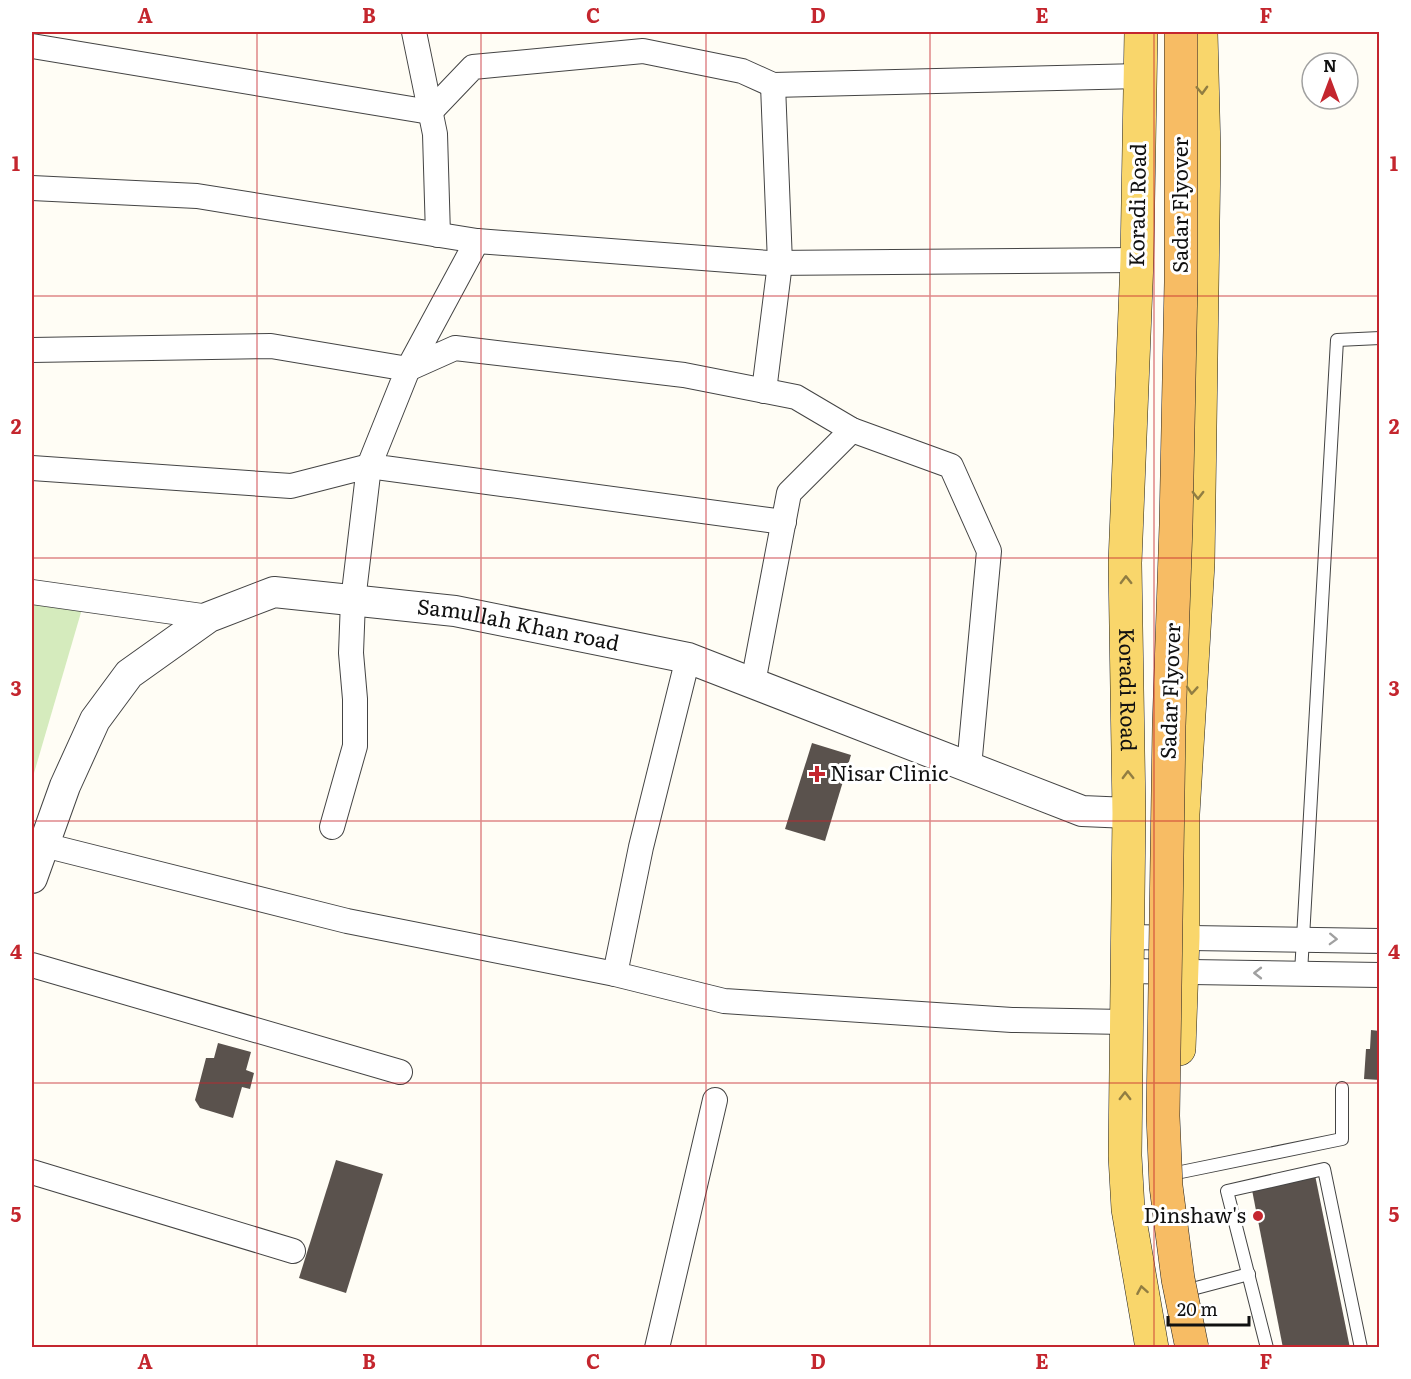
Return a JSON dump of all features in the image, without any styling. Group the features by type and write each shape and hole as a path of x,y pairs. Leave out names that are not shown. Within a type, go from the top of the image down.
{"highway":[{"name":"Sadar Flyover","path":"1181,32 1180,305 1169,726 1163,1116 1166,1186 1175,1256 1192,1347"},
{"name":"Sadar Flyover","path":"1151,33 1166,187 1150,820 1147,1100 1152,1195 1176,1347"}],"main road":[{"path":"1201,32 1204,152 1198,564 1184,814 1184,937 1178,1073 1182,1203 1207,1347"},
{"name":"Koradi Road","path":"1151,33 1140,76 1137,260 1125,563 1129,813 1125,1156 1128,1209 1152,1347"}],"street":[{"path":"414,32 435,134 438,235"},
{"path":"32,46 430,111"},
{"path":"430,111 473,67 643,51 742,71 773,85 1140,76"},
{"path":"764,391 780,263 773,85"},
{"path":"32,188 197,196 477,241 780,263 1137,260"},
{"path":"332,827 355,746 355,699 351,653 353,601 369,466 408,369 477,241"},
{"path":"32,350 271,346 408,369 455,348 684,375 796,397 852,430 951,466 989,551 969,767"},
{"path":"753,683 789,493 852,430"},
{"path":"32,468 291,486 369,466 784,522"},
{"path":"32,591 209,617"},
{"name":"Samullah Khan road","path":"32,878 37,844 102,711 129,674 209,617 273,592 455,611 687,658 1082,811 1129,813"},
{"path":"615,974 641,847 687,658"},
{"path":"37,844 347,921 615,974 724,1001 1012,1020 1125,1022"},
{"path":"1127,937 1380,941"},
{"path":"32,965 400,1072"},
{"path":"1127,971 1380,975"},
{"path":"657,1347 715,1100"},
{"path":"32,1172 293,1251"}],"lane":[{"path":"1301,973 1337,340 1380,338"},
{"path":"1180,1172 1342,1139 1342,1088"},
{"path":"1267,1347 1227,1191 1324,1169 1360,1347"},
{"path":"1196,1288 1249,1274"}],"green space":[{"path":"32,600 82,609 32,780"}],"building":[{"path":"812,743 851,755 825,841 785,829"},
{"path":"1371,1030 1380,1031 1380,1080 1364,1079 1366,1049 1370,1049"},
{"path":"218,1043 251,1052 246,1070 254,1073 250,1089 242,1087 233,1118 200,1108 195,1100 206,1058 214,1058"},
{"path":"336,1160 383,1174 346,1293 299,1278"},
{"path":"1315,1175 1350,1348 1283,1348 1252,1190"}],"place":[{"name":"Nisar Clinic","path":"817,774"},
{"name":"Dinshaw's","path":"1258,1216"}]}
